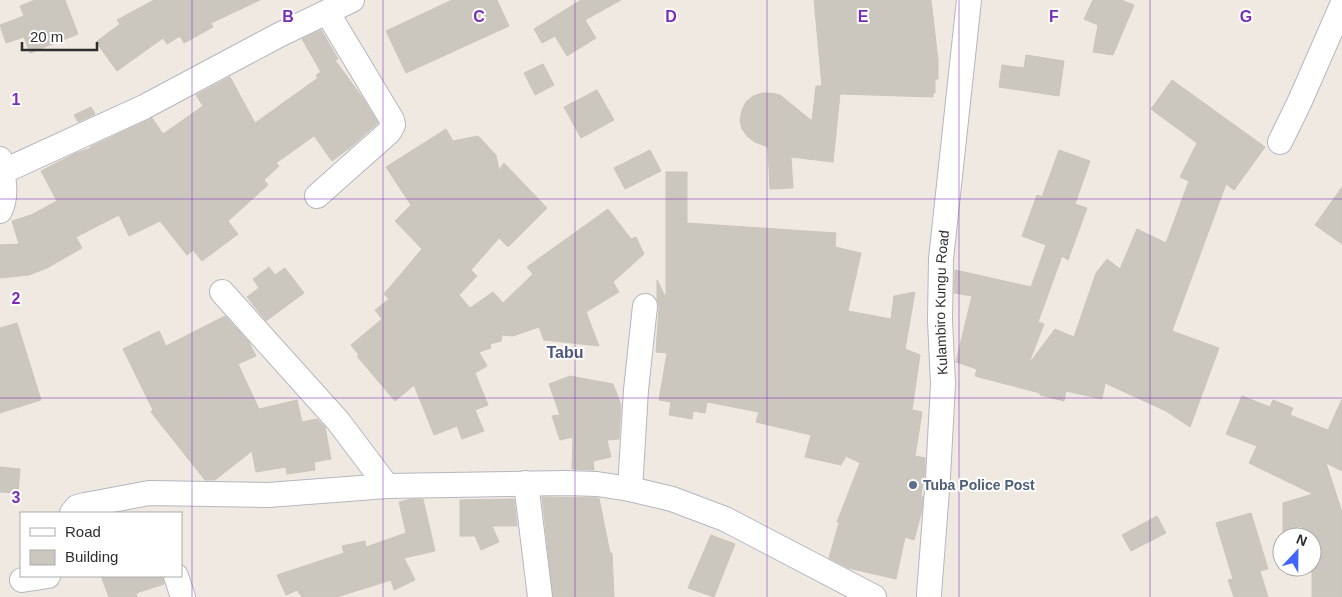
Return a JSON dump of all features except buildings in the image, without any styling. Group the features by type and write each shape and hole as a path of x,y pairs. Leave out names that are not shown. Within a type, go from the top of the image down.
{"street":[{"path":"0,211 3,206 5,188 1,166 144,107 352,0"},
{"name":"Kulambiro Kungu Road","path":"928,596 938,477 942,384 941,258 969,0"},
{"path":"1280,142 1300,102 1342,5"},
{"path":"318,196 389,132 393,125 392,120 327,12"},
{"path":"222,292 338,421 386,486"},
{"path":"630,489 636,390 644,306"},
{"path":"526,483 540,597"},
{"path":"73,512 77,507 386,486 526,483 597,484 630,489 672,499 725,519 874,597"},
{"path":"22,580 42,577"},
{"path":"176,577 183,597"}],"place":[{"name":"Tuba Police Post","path":"913,485"}],"district":[{"name":"Tabu","path":"565,352"}]}
